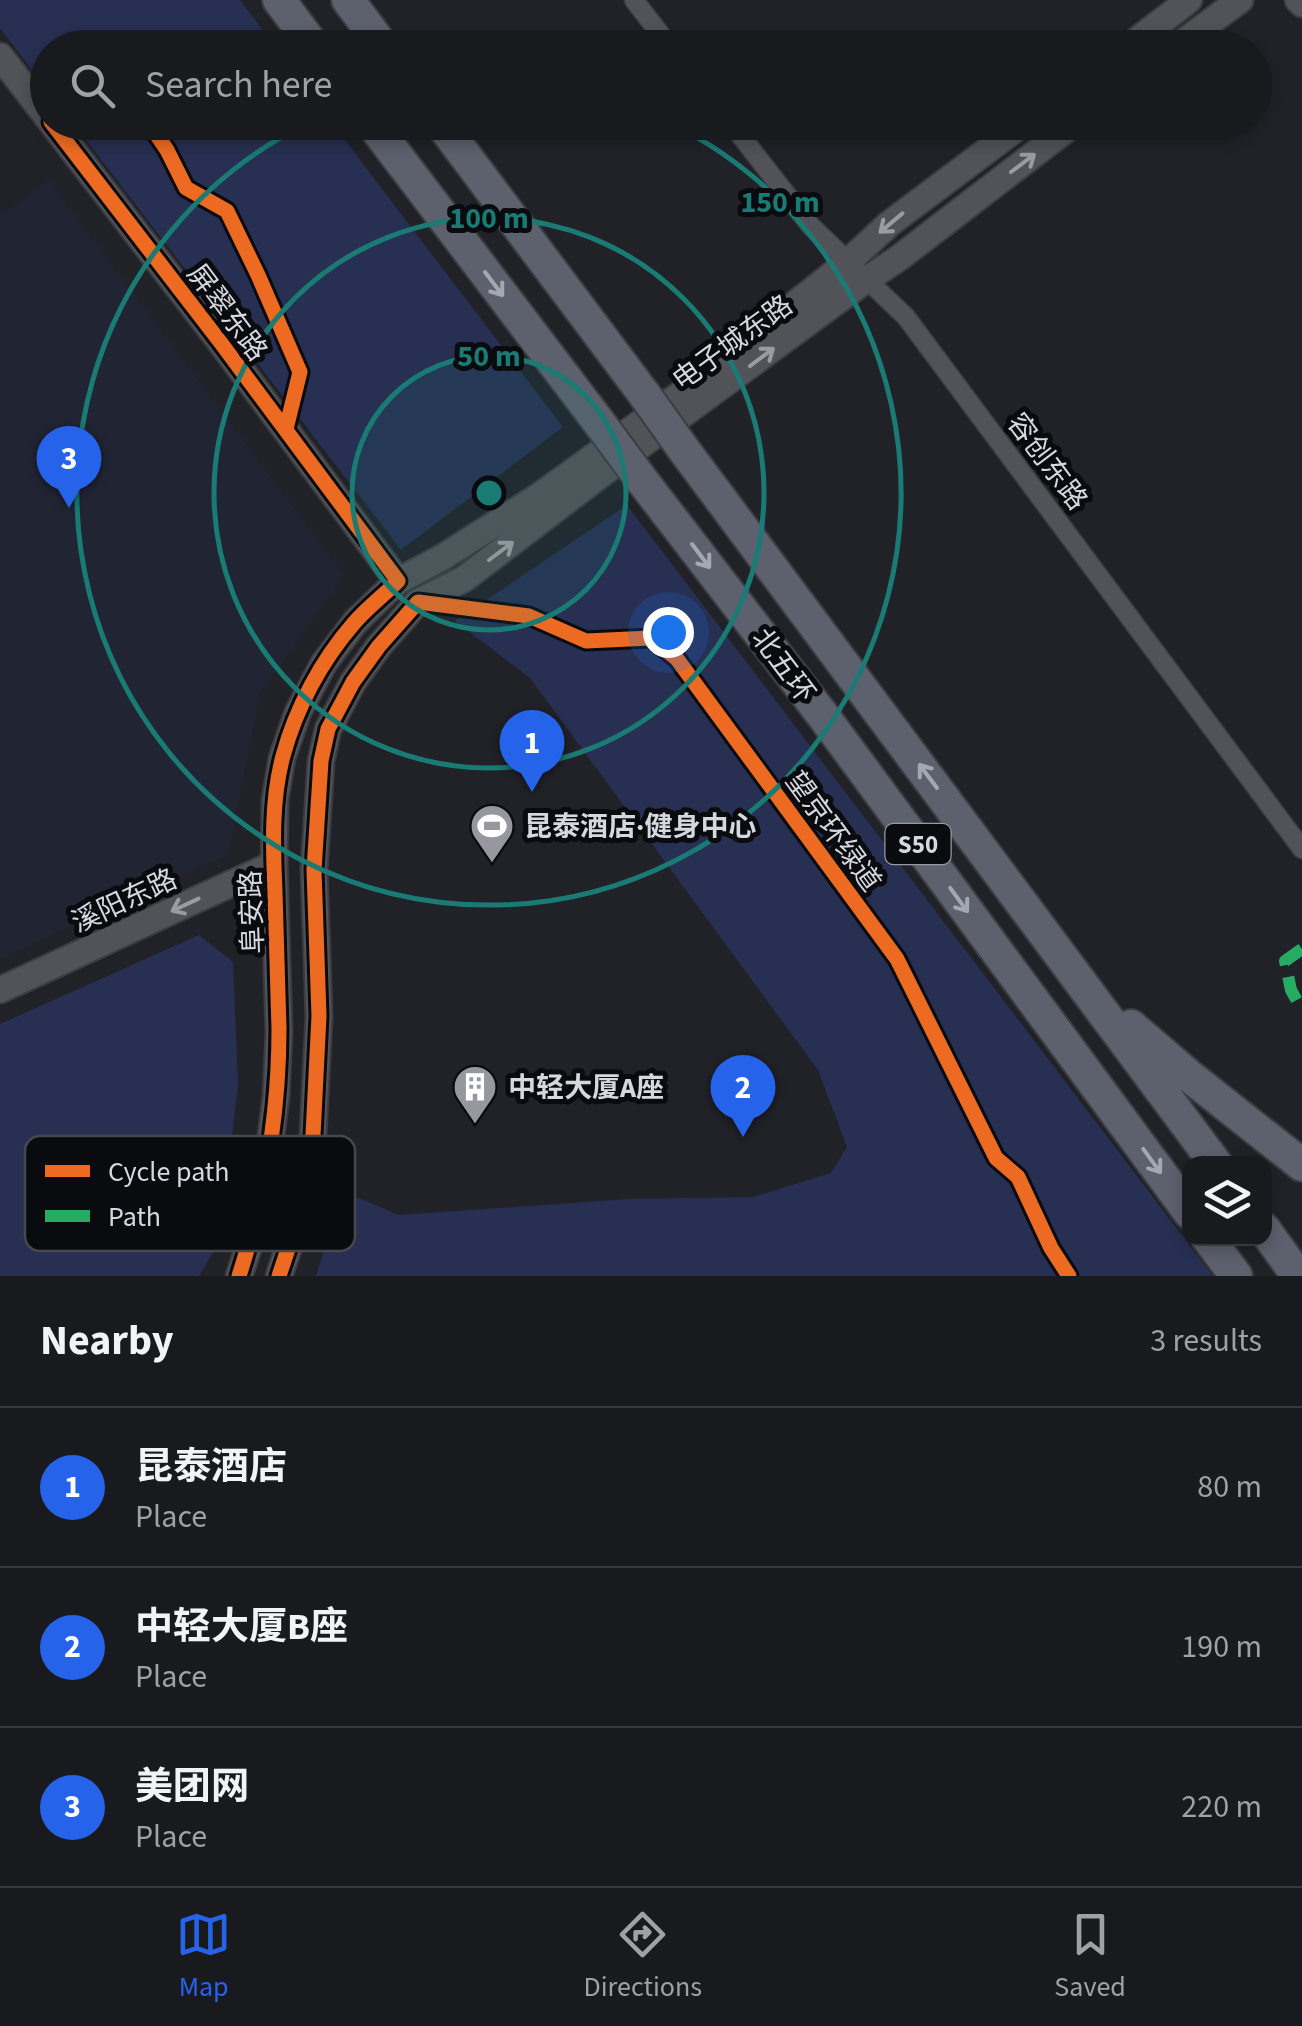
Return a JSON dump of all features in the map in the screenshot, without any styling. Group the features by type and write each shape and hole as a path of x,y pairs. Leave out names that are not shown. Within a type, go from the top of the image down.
{"highway":[{"path":"279,0 302,30"},
{"path":"348,0 370,30"},
{"name":"北五环","path":"386,140 824,718 1182,1202"},
{"name":"北五环","path":"454,140 1210,1156"},
{"path":"1085,986 1188,1075 1302,1165"},
{"path":"1214,1246 1236,1276"}],"main road":[{"path":"1150,30 1189,0"},
{"path":"1199,30 1240,0"},
{"name":"屏翠东路","path":"0,56 30,95"},
{"name":"屏翠东路","path":"64,140 398,581"},
{"name":"电子城东路","path":"313,1136 319,1016 314,870 320,761 328,729 353,682 418,602 464,579 599,476 857,271 889,224 1001,140"},
{"name":"电子城东路","path":"398,581 539,496 857,271 899,258 1053,140"},
{"name":"阜安路","path":"271,1136 279,1033 275,800 282,758 298,712 324,663 356,621 398,581"},
{"name":"溪阳东路","path":"0,990 274,864"},
{"name":"阜安路","path":"239,1276 247,1251"},
{"name":"电子城东路","path":"279,1276 287,1251"}],"street":[{"path":"634,0 657,30"},
{"name":"容创东路","path":"744,140 811,226 906,317 1302,848"}],"shaded area":[{"path":"0,0 240,0 263,30 30,30 30,68 0,28"},
{"path":"86,140 345,140 563,427 401,550"},
{"path":"48,180 344,575 260,693 228,854 0,959 0,216"},
{"path":"627,505 1182,1235 1182,1246 1190,1246 1213,1276 316,1276 324,1251 355,1251 355,1196 399,1215 629,1199 753,1197 831,1173 847,1147 818,1070 530,678 455,621"},
{"path":"199,935 233,962 238,1085 232,1136 25,1136 25,1251 214,1251 199,1276 0,1276 0,1024"}],"marked path":[{"path":"1302,949 1285,961 1291,990 1302,1010"}],"cycle path":[{"path":"65,140 398,581 354,623 320,669 295,720 279,773 273,841 279,1029 271,1136"},
{"path":"160,140 186,188 227,211 258,275 300,372 286,429"},
{"name":"望京环绿道","path":"313,1136 319,1016 314,870 321,761 328,729 353,682 418,602 529,616 586,641 651,638 677,659 897,959 996,1158 1018,1177 1051,1248 1069,1276"},
{"path":"239,1276 246,1251"},
{"name":"望京环绿道","path":"279,1276 287,1251"}],"place":[{"name":"美团网","path":"69,508"},
{"name":"昆泰酒店","path":"532,792"},
{"name":"昆泰酒店·健身中心","path":"492,864"},
{"name":"中轻大厦A座","path":"475,1125"},
{"name":"中轻大厦B座","path":"743,1137"}]}
